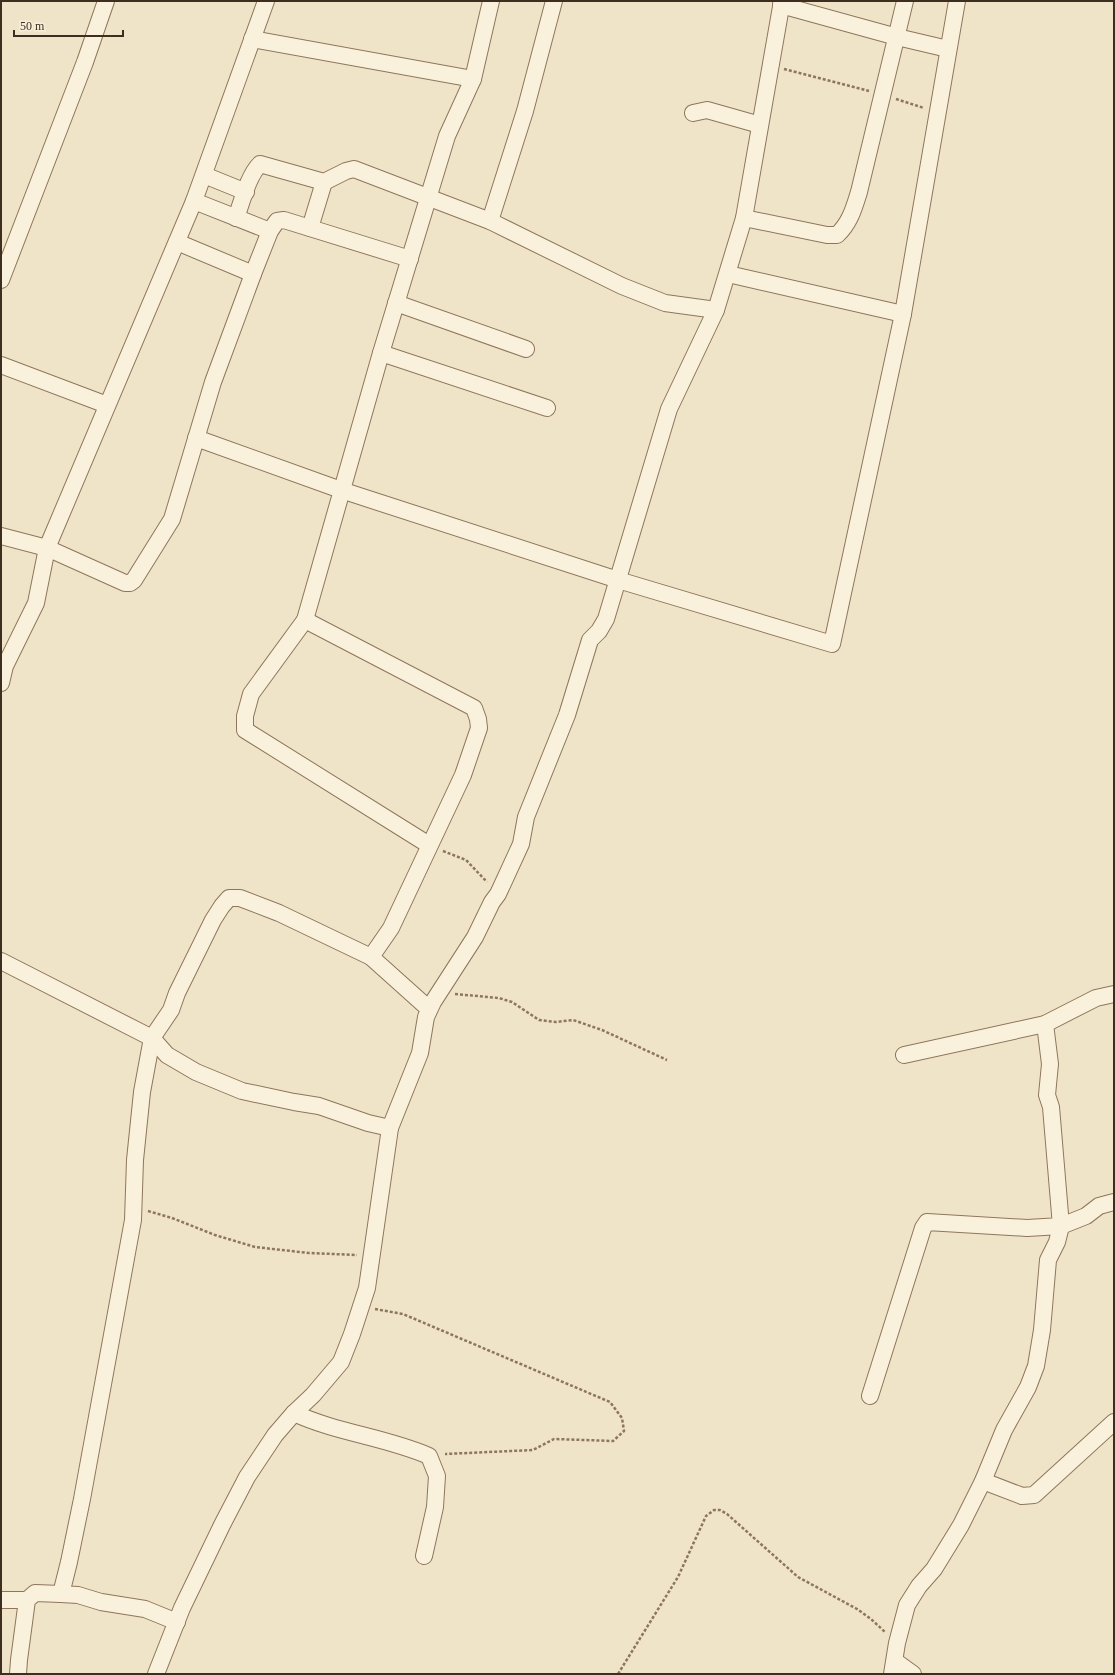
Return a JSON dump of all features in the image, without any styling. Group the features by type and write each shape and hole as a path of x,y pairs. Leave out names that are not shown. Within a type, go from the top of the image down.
{"street":[{"path":"1,280 85,62 106,1"},
{"path":"1,684 5,666 11,652 36,603 47,548 194,201 266,1"},
{"path":"429,845 245,730 245,716 251,694 305,620 381,353 447,136 473,79 491,1"},
{"path":"490,221 525,111 554,1"},
{"path":"744,218 827,235 837,236 844,229 850,219 855,204 905,1"},
{"path":"196,438 341,490 618,580 832,644 903,314 957,1"},
{"path":"156,1674 182,1608 218,1532 247,1477 275,1435 313,1395 341,1362 367,1288 390,1128 420,1053 426,1017 429,1009 475,937 492,902 498,894 521,844 526,818 567,715 590,640 600,631 606,619 669,409 716,310 728,274 744,218 781,3 897,37 948,49"},
{"path":"252,39 473,79"},
{"path":"693,112 708,110 760,125"},
{"path":"236,218 256,168 260,164 324,182 354,169 490,221 622,286 665,303 716,310"},
{"path":"204,175 246,192"},
{"path":"310,228 324,182"},
{"path":"194,201 270,231"},
{"path":"1,536 47,548 130,583 134,580 172,519 213,382 270,231 277,221 284,220 410,258"},
{"path":"177,242 253,274"},
{"path":"728,274 903,314"},
{"path":"396,303 526,349"},
{"path":"381,353 547,408"},
{"path":"1,365 107,405"},
{"path":"305,620 474,708 478,719 479,728 463,775 391,928 370,957"},
{"path":"61,1594 70,1562 133,1220 135,1160 142,1092 152,1038 170,1010 179,988 213,920 229,898 240,898 279,913 370,957 429,1009"},
{"path":"1,961 152,1038 167,1055 196,1072 242,1091 319,1106 368,1123 390,1128"},
{"path":"904,1055 1045,1024 1096,998 1114,994"},
{"path":"913,1674 894,1667 897,1643 907,1605 919,1586 934,1569 961,1525 983,1481 1004,1430 1028,1387 1036,1366 1042,1330 1048,1260 1057,1242 1061,1226 1051,1107 1048,1095 1050,1064 1045,1024"},
{"path":"870,1396 923,1228 927,1222 1027,1228 1061,1226 1086,1216 1099,1206 1114,1202"},
{"path":"294,1414 310,1421 334,1428 366,1435 411,1448 428,1456 437,1476 435,1507 424,1556"},
{"path":"983,1481 1022,1496 1034,1495 1114,1422"},
{"path":"1,1600 27,1600 35,1593 78,1595 101,1602 145,1610 177,1622"},
{"path":"18,1674 27,1600"}],"path":[{"path":"770,66 883,95 938,113"},
{"path":"429,845 466,860 498,894"},
{"path":"440,992 499,998 512,1002 539,1020 556,1022 573,1020 602,1030 667,1060"},
{"path":"133,1206 172,1218 215,1235 255,1247 309,1253 371,1256"},
{"path":"361,1306 403,1314 574,1386 610,1402 622,1418 624,1432 613,1441 554,1439 533,1450 458,1453 428,1456"},
{"path":"618,1674 678,1577 706,1516 714,1510 720,1510 727,1514 798,1577 857,1609 871,1619 897,1643"}]}
